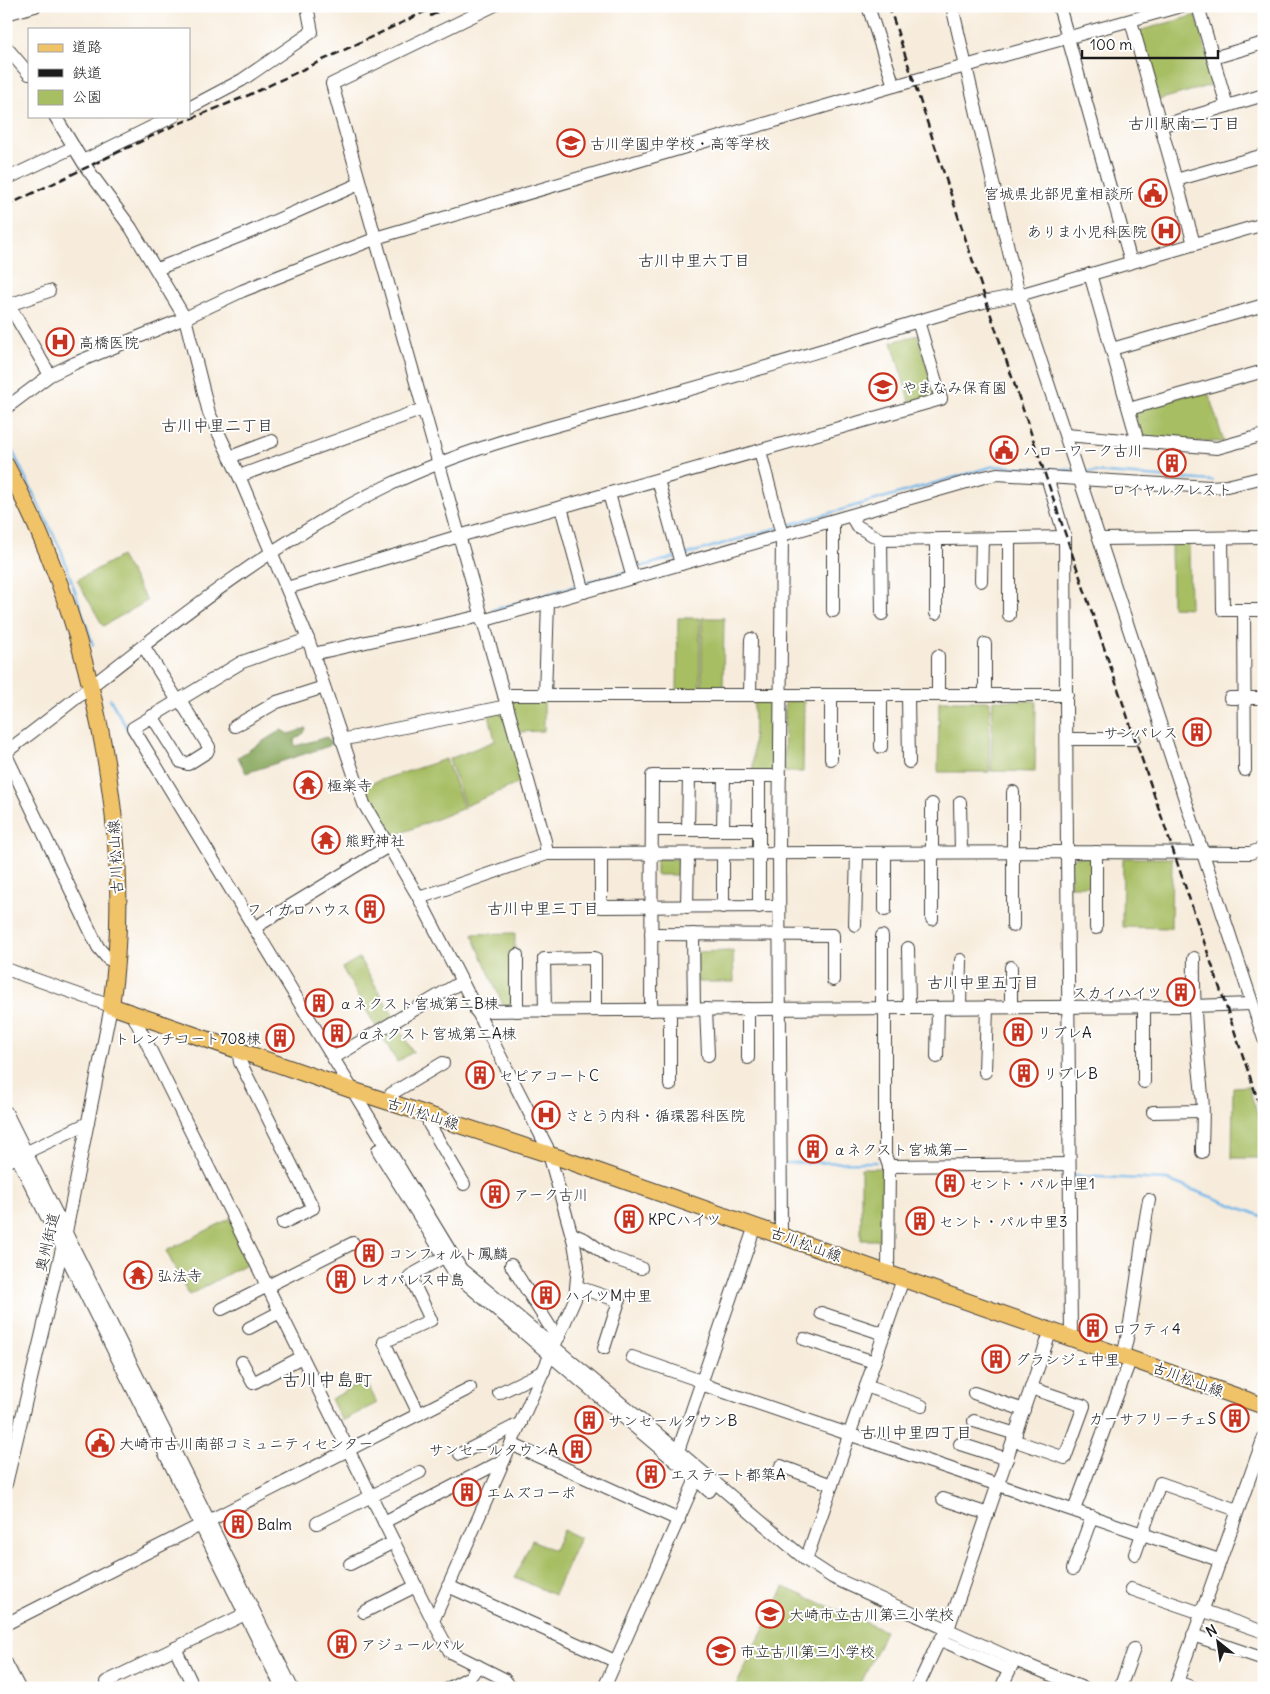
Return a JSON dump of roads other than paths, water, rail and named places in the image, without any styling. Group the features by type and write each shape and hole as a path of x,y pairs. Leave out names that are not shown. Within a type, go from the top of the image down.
{"main road":[{"name":"古川松山線","path":"6,465 26,502 43,540 83,658 104,746 115,833 118,961 111,1006 346,1088 547,1154 781,1235 1264,1406"}],"street":[{"path":"6,14 35,6"},
{"path":"190,107 242,80 312,32 307,6"},
{"path":"493,6 332,84 481,619 506,700 547,854"},
{"path":"868,6 894,86"},
{"path":"952,6 1019,295 1256,1007 1264,1039"},
{"path":"1059,6 1131,262"},
{"path":"6,408 50,375 75,363 185,318 242,291 375,239 430,220 894,86 1181,6"},
{"path":"1198,6 1227,106"},
{"path":"1131,21 1194,244"},
{"path":"1213,58 1264,43"},
{"path":"6,47 28,73"},
{"path":"1160,126 1264,95"},
{"path":"56,118 83,161 116,206 157,269 185,318 209,413 239,476 308,639 364,804 419,898 547,1147 547,1154 572,1234 578,1266 578,1287 575,1299 433,1621"},
{"path":"83,161 170,118"},
{"path":"6,179 74,146"},
{"path":"1176,180 1264,155"},
{"path":"157,269 250,232 359,184"},
{"path":"118,961 108,959 98,947 6,754 271,551 379,490 438,463 493,444 716,382 983,302 1019,295 1264,224"},
{"path":"1090,274 1138,442"},
{"path":"49,291 8,302 50,375"},
{"path":"1112,348 1264,305"},
{"path":"287,588 459,536 941,399 918,321"},
{"path":"1129,409 1264,371"},
{"path":"239,476 423,409"},
{"path":"1066,435 1217,448 1264,435"},
{"path":"230,457 272,441"},
{"path":"760,451 781,530 779,853 781,1235"},
{"path":"313,654 481,619 548,602 582,586 781,530 833,521 997,474 1047,477 1078,473 1210,487 1227,486 1264,477"},
{"path":"1047,477 1065,537 1068,739 1067,1006 1071,1337"},
{"path":"658,480 680,559"},
{"path":"609,494 632,572"},
{"path":"561,507 582,586"},
{"path":"851,516 857,526 881,540 1065,537"},
{"path":"833,521 833,611"},
{"path":"1100,539 1264,537"},
{"path":"1009,538 1009,615"},
{"path":"1222,538 1223,610 1264,610"},
{"path":"981,581 982,539"},
{"path":"881,540 882,614"},
{"path":"936,540 936,613"},
{"path":"545,695 548,602"},
{"path":"1244,610 1245,770"},
{"path":"308,639 242,662 133,728 240,914 447,1255 531,1333 554,1348 678,1451 713,1485 806,1560 832,1577 1012,1665 1055,1682 1083,1688"},
{"path":"750,695 751,639"},
{"path":"985,695 986,644"},
{"path":"144,647 209,747 207,752 188,764 181,762 152,716"},
{"path":"938,656 938,695"},
{"path":"234,726 277,702 324,687"},
{"path":"341,740 506,700 545,695 1067,695"},
{"path":"831,695 831,759"},
{"path":"881,695 881,747"},
{"path":"908,695 909,762"},
{"path":"1230,698 1264,698"},
{"path":"1068,739 1134,739"},
{"path":"651,1010 652,776 780,776"},
{"path":"688,830 689,776"},
{"path":"723,830 724,776"},
{"path":"759,776 759,906"},
{"path":"1013,792 1013,926"},
{"path":"960,802 961,852"},
{"path":"932,804 932,919"},
{"path":"182,827 240,914 254,928 268,960"},
{"path":"652,830 759,830"},
{"path":"254,928 388,847"},
{"path":"419,898 547,854 1096,852 1204,854 1250,853 1264,848"},
{"path":"1096,852 1096,928"},
{"path":"855,925 857,853"},
{"path":"885,910 886,853"},
{"path":"601,854 601,907 779,906"},
{"path":"687,907 688,854"},
{"path":"723,854 723,907"},
{"path":"652,934 834,935 833,980"},
{"path":"693,934 700,1009 708,1055"},
{"path":"806,1560 884,1334 895,1276 889,1166 885,1155 882,936"},
{"path":"908,948 909,1008"},
{"path":"517,955 517,1011"},
{"path":"545,1011 544,959 595,958 595,1010"},
{"path":"1194,958 1193,1006 1199,1082 1202,1096 1202,1152"},
{"path":"960,960 960,1007"},
{"path":"1011,966 1011,1007"},
{"path":"6,969 111,1006"},
{"path":"333,1058 461,982"},
{"name":"奥州街道","path":"6,1484 66,1232 111,1006"},
{"path":"476,1011 1067,1006 1256,1007"},
{"path":"1144,1006 1144,1082"},
{"path":"985,1072 987,1007"},
{"path":"938,1008 938,1057"},
{"path":"748,1009 748,1058"},
{"path":"670,1010 670,1085"},
{"path":"132,1013 450,1652 504,1679 511,1688"},
{"path":"319,1044 333,1058 346,1088"},
{"path":"238,1050 240,1062 313,1208 284,1223"},
{"path":"388,1102 391,1094 443,1063"},
{"path":"1153,1112 1201,1111"},
{"path":"6,1112 19,1156 62,1249 116,1344"},
{"path":"428,1115 429,1124 464,1184"},
{"path":"19,1156 88,1123"},
{"path":"6,1136 66,1232 116,1344 167,1447 292,1688"},
{"path":"889,1166 1069,1164"},
{"path":"1074,1510 1127,1357 1139,1253 1149,1200"},
{"path":"678,1451 755,1226"},
{"path":"572,1234 586,1240 609,1257 641,1268"},
{"path":"222,1309 353,1243"},
{"path":"418,1414 384,1342 431,1320 410,1276 447,1255"},
{"path":"511,1265 554,1333 554,1348 709,1491 713,1485"},
{"path":"578,1287 620,1301 604,1348"},
{"path":"249,1328 280,1312"},
{"path":"821,1313 884,1334"},
{"path":"922,1686 945,1633 1051,1330"},
{"path":"804,1339 874,1362"},
{"path":"242,1362 253,1382 302,1357"},
{"path":"632,1357 1219,1560"},
{"path":"499,1393 544,1371"},
{"path":"866,1386 922,1406"},
{"path":"6,1624 470,1388"},
{"path":"974,1421 1065,1458 1084,1406 1031,1388"},
{"path":"974,1392 1024,1410"},
{"path":"460,1454 521,1423"},
{"path":"1194,1688 1176,1685 1264,1437"},
{"path":"511,1444 679,1520"},
{"path":"960,1444 1007,1459"},
{"path":"384,1522 504,1460"},
{"path":"779,1473 781,1466 832,1485"},
{"path":"317,1523 420,1472"},
{"path":"604,1688 696,1479"},
{"path":"1135,1554 1160,1483 1237,1510"},
{"path":"944,1499 988,1514"},
{"path":"1073,1569 1092,1516"},
{"path":"205,1523 245,1614 282,1688"},
{"path":"350,1564 394,1542"},
{"path":"364,1612 416,1586"},
{"path":"448,1586 615,1661"},
{"path":"1131,1589 1264,1632"},
{"path":"109,1688 106,1682 245,1614"},
{"path":"1193,1635 1264,1659"},
{"path":"175,1648 194,1688"},
{"path":"1120,1688 1134,1649"},
{"path":"6,1663 19,1688"},
{"path":"1001,1688 1012,1665"},
{"path":"449,1688 470,1677 478,1666"}],"waterway":[{"path":"6,429 11,448 61,550 93,645"},
{"path":"785,526 994,466 1073,470"},
{"path":"1252,474 1264,470"},
{"path":"1081,471 1213,481"},
{"path":"684,555 777,528"},
{"path":"633,569 676,557"},
{"path":"585,583 626,572"},
{"path":"493,610 578,585"},
{"path":"110,699 128,730"},
{"path":"786,1163 876,1162"},
{"path":"1074,1176 1167,1180 1264,1217"}],"railway":[{"path":"6,206 173,126 249,95 437,6"},
{"path":"430,16 451,6"},
{"path":"889,6 982,289 1264,1118"}],"place":[{"name":"古川学園中学校・高等学校","path":"571,143"},
{"name":"宮城県北部児童相談所","path":"1153,193"},
{"name":"ありま小児科医院","path":"1166,231"},
{"name":"高橋医院","path":"60,342"},
{"name":"やまなみ保育園","path":"883,387"},
{"name":"ハローワーク古川","path":"1004,450"},
{"name":"ロイヤルクレスト","path":"1172,463"},
{"name":"サンパレス","path":"1197,732"},
{"name":"極楽寺","path":"308,785"},
{"name":"熊野神社","path":"326,840"},
{"name":"フィガロハウス","path":"370,909"},
{"name":"スカイハイツ","path":"1181,992"},
{"name":"αネクスト宮城第二B棟","path":"319,1003"},
{"name":"リブレA","path":"1018,1032"},
{"name":"αネクスト宮城第二A棟","path":"337,1033"},
{"name":"トレンチコート708棟","path":"280,1038"},
{"name":"リブレB","path":"1024,1073"},
{"name":"セピアコートC","path":"480,1075"},
{"name":"さとう内科・循環器科医院","path":"546,1115"},
{"name":"αネクスト宮城第一","path":"813,1149"},
{"name":"セント・パル中里1","path":"950,1183"},
{"name":"アーク古川","path":"495,1194"},
{"name":"KPCハイツ","path":"629,1219"},
{"name":"セント・パル中里3","path":"920,1221"},
{"name":"コンフォルト鳳麟","path":"369,1253"},
{"name":"弘法寺","path":"138,1275"},
{"name":"レオパレス中島","path":"341,1279"},
{"name":"ハイツM中里","path":"546,1295"},
{"name":"ロフティ4","path":"1093,1328"},
{"name":"グランジェ中里","path":"996,1359"},
{"name":"カーサフリーチェS","path":"1235,1418"},
{"name":"サンセールタウンB","path":"589,1420"},
{"name":"大崎市古川南部コミュニティセンター","path":"100,1443"},
{"name":"サンセールタウンA","path":"577,1449"},
{"name":"エステート都築A","path":"651,1474"},
{"name":"エムズコーポ","path":"467,1492"},
{"name":"Balm","path":"238,1524"},
{"name":"大崎市立古川第三小学校","path":"770,1614"},
{"name":"アジュールパル","path":"342,1644"},
{"name":"市立古川第三小学校","path":"721,1651"}],"district":[{"name":"古川駅南二丁目","path":"1184,123"},
{"name":"古川中里六丁目","path":"694,260"},
{"name":"古川中里二丁目","path":"217,425"},
{"name":"古川中里三丁目","path":"543,908"},
{"name":"古川中里五丁目","path":"983,982"},
{"name":"古川中島町","path":"327,1379"},
{"name":"古川中里四丁目","path":"916,1432"}]}
